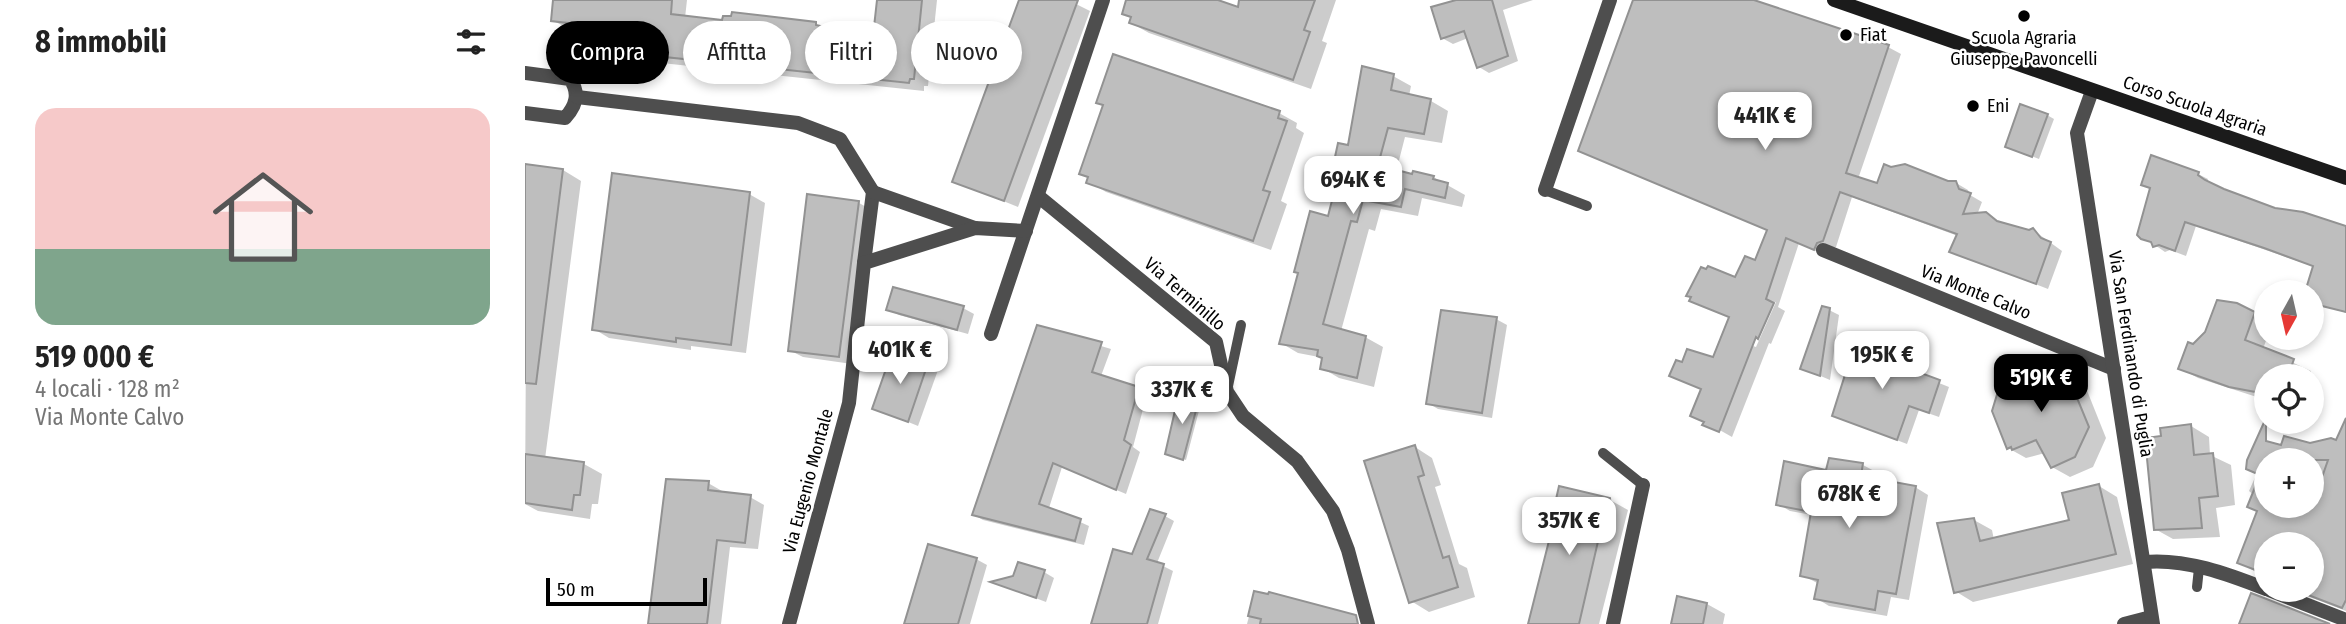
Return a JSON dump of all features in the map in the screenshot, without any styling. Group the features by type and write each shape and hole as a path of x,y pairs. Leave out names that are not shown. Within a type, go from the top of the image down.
{"main road":[{"name":"Corso Scuola Agraria","path":"1834,0 2346,178"}],"street":[{"path":"991,334 1103,0"},
{"path":"1545,190 1610,0"},
{"path":"525,72 570,79 577,97 573,109 565,118 525,113"},
{"name":"Via San Ferdinando di Puglia","path":"2092,91 2077,133 2152,621"},
{"path":"577,97 798,123 841,139 873,192 975,228 1026,231"},
{"name":"Via Eugenio Montale","path":"789,624 849,403 873,192"},
{"name":"Via Terminillo","path":"1038,196 1216,342 1227,392 1243,416 1297,461 1333,511 1348,550 1368,624"},
{"path":"864,262 975,228"},
{"name":"Via Monte Calvo","path":"1823,250 2114,369"},
{"path":"1613,624 1643,485"},
{"path":"2144,562 2162,560 2227,573 2254,584"},
{"path":"2301,602 2346,620"},
{"path":"2124,624 2152,621"}],"lane":[{"path":"1545,190 1587,206"},
{"path":"1227,392 1241,325"},
{"path":"1603,453 1643,485"},
{"path":"2197,587 2199,568"}],"building":[{"path":"553,0 672,0 671,14 722,20 723,16 731,16 732,12 808,21 805,21 805,72 791,70 791,21 683,21 683,59 669,57 669,21 551,21"},
{"path":"877,0 922,0 920,21 911,21 909,83 897,82 897,21 875,21"},
{"path":"1019,0 1078,0 1004,201 952,182 988,84 1022,84 1022,21 1011,21"},
{"path":"1126,0 1218,0 1238,7 1239,0 1315,0 1304,30 1310,32 1293,80 1129,23 1131,17 1122,14"},
{"path":"1456,0 1492,0 1508,56 1477,68 1464,31 1441,39 1431,7"},
{"path":"1633,0 1754,0 1889,45 1846,173 1877,183 1884,164 1891,167 1905,164 1948,181 1956,181 1959,189 1971,193 1963,214 1986,212 1997,221 2029,230 2033,228 2041,238 2051,242 2036,284 1949,252 1957,234 1840,192 1823,241 1817,243 1814,250 1786,238 1766,299 1774,303 1758,339 1756,337 1719,432 1702,425 1704,422 1690,416 1701,389 1669,376 1676,360 1682,362 1687,349 1713,357 1729,317 1689,301 1691,297 1686,296 1701,267 1706,269 1708,266 1735,277 1745,256 1755,260 1767,230 1578,151"},
{"path":"1113,54 1280,111 1278,118 1287,121 1263,190 1270,192 1253,241 1086,183 1088,177 1079,174 1103,105 1096,103"},
{"path":"1362,66 1394,74 1391,90 1431,99 1424,134 1388,128 1378,165 1412,174 1413,171 1434,176 1433,179 1448,183 1445,198 1405,189 1401,207 1363,200 1357,222 1351,221 1323,324 1366,336 1357,378 1320,369 1322,358 1317,356 1318,350 1279,344 1298,273 1294,272 1310,211 1328,216 1337,181 1330,180 1338,143 1348,145"},
{"path":"2020,104 2048,114 2032,157 2005,147"},
{"path":"2151,155 2199,172 2198,175 2205,180 2224,189 2275,208 2303,212 2346,226 2346,312 2324,306 2324,280 2309,280 2313,266 2264,248 2185,222 2175,251 2159,245 2153,247 2151,242 2137,235 2150,188 2141,185"},
{"path":"525,164 563,169 536,384 525,383"},
{"path":"612,173 750,192 731,345 676,338 676,342 592,330"},
{"path":"807,194 859,201 839,357 788,351"},
{"path":"893,287 964,306 957,330 886,310"},
{"path":"2217,300 2237,303 2254,312 2245,340 2254,343 2254,350 2271,350 2294,359 2292,364 2254,364 2254,392 2229,387 2178,369 2188,342 2193,344 2205,332"},
{"path":"1822,306 1830,308 1820,376 1800,369"},
{"path":"1441,310 1497,317 1482,413 1426,404"},
{"path":"1037,325 1102,342 1092,372 1139,387 1124,440 1131,445 1116,490 1053,463 1039,504 1081,519 1075,541 972,515"},
{"path":"1856,340 1902,355 1899,365 1940,380 1929,413 1909,406 1897,440 1832,416"},
{"path":"893,349 928,363 908,422 872,409"},
{"path":"2041,365 2068,376 2089,427 2075,457 2051,468 2036,440 2012,450 2011,447 2007,449 1992,411 1999,388 2014,382 2012,376"},
{"path":"1179,393 1199,399 1183,460 1165,454"},
{"path":"2346,418 2346,600 2342,608 2324,601 2324,532 2254,532 2254,569 2237,563 2254,518 2324,518 2324,472 2328,460 2324,460 2324,448 2254,448 2254,472 2246,469 2247,460 2259,434 2266,434 2266,441 2281,445 2284,436 2310,443 2331,438 2336,440"},
{"path":"2191,424 2194,455 2213,453 2218,496 2199,498 2202,528 2154,530 2145,438 2161,436 2160,428"},
{"path":"1415,445 1424,475 1418,477 1443,558 1449,556 1458,587 1409,603 1364,461"},
{"path":"525,454 584,462 580,495 574,495 572,510 525,503"},
{"path":"1829,458 1863,463 1861,476 1916,486 1896,594 1878,591 1875,610 1814,599 1818,580 1800,576 1811,512 1776,505 1784,461 1826,470"},
{"path":"666,479 709,481 708,490 751,495 745,543 717,540 707,624 648,624"},
{"path":"2099,484 2116,554 1954,593 1937,523 1974,518 1980,541 2069,520 2062,493"},
{"path":"1559,486 1610,498 1611,508 1606,525 1602,524 1579,624 1528,624 1555,517 1552,517"},
{"path":"2254,490 2254,510 2247,507"},
{"path":"1150,509 1166,514 1147,559 1164,564 1147,624 1091,624 1113,549 1132,554"},
{"path":"928,544 977,558 958,624 904,624"},
{"path":"1018,562 1045,570 1036,598 990,582 1013,576"},
{"path":"1254,591 1269,592 1356,615 1358,624 1260,624 1261,619 1248,616"},
{"path":"2251,593 2254,594 2254,602 2274,602 2330,624 2239,624"},
{"path":"1677,596 1707,603 1703,624 1671,624"}],"place":[{"name":"Scuola Agraria Giuseppe Pavoncelli","path":"2024,16"},
{"name":"Fiat","path":"1846,35"},
{"name":"Eni","path":"1973,106"}]}
